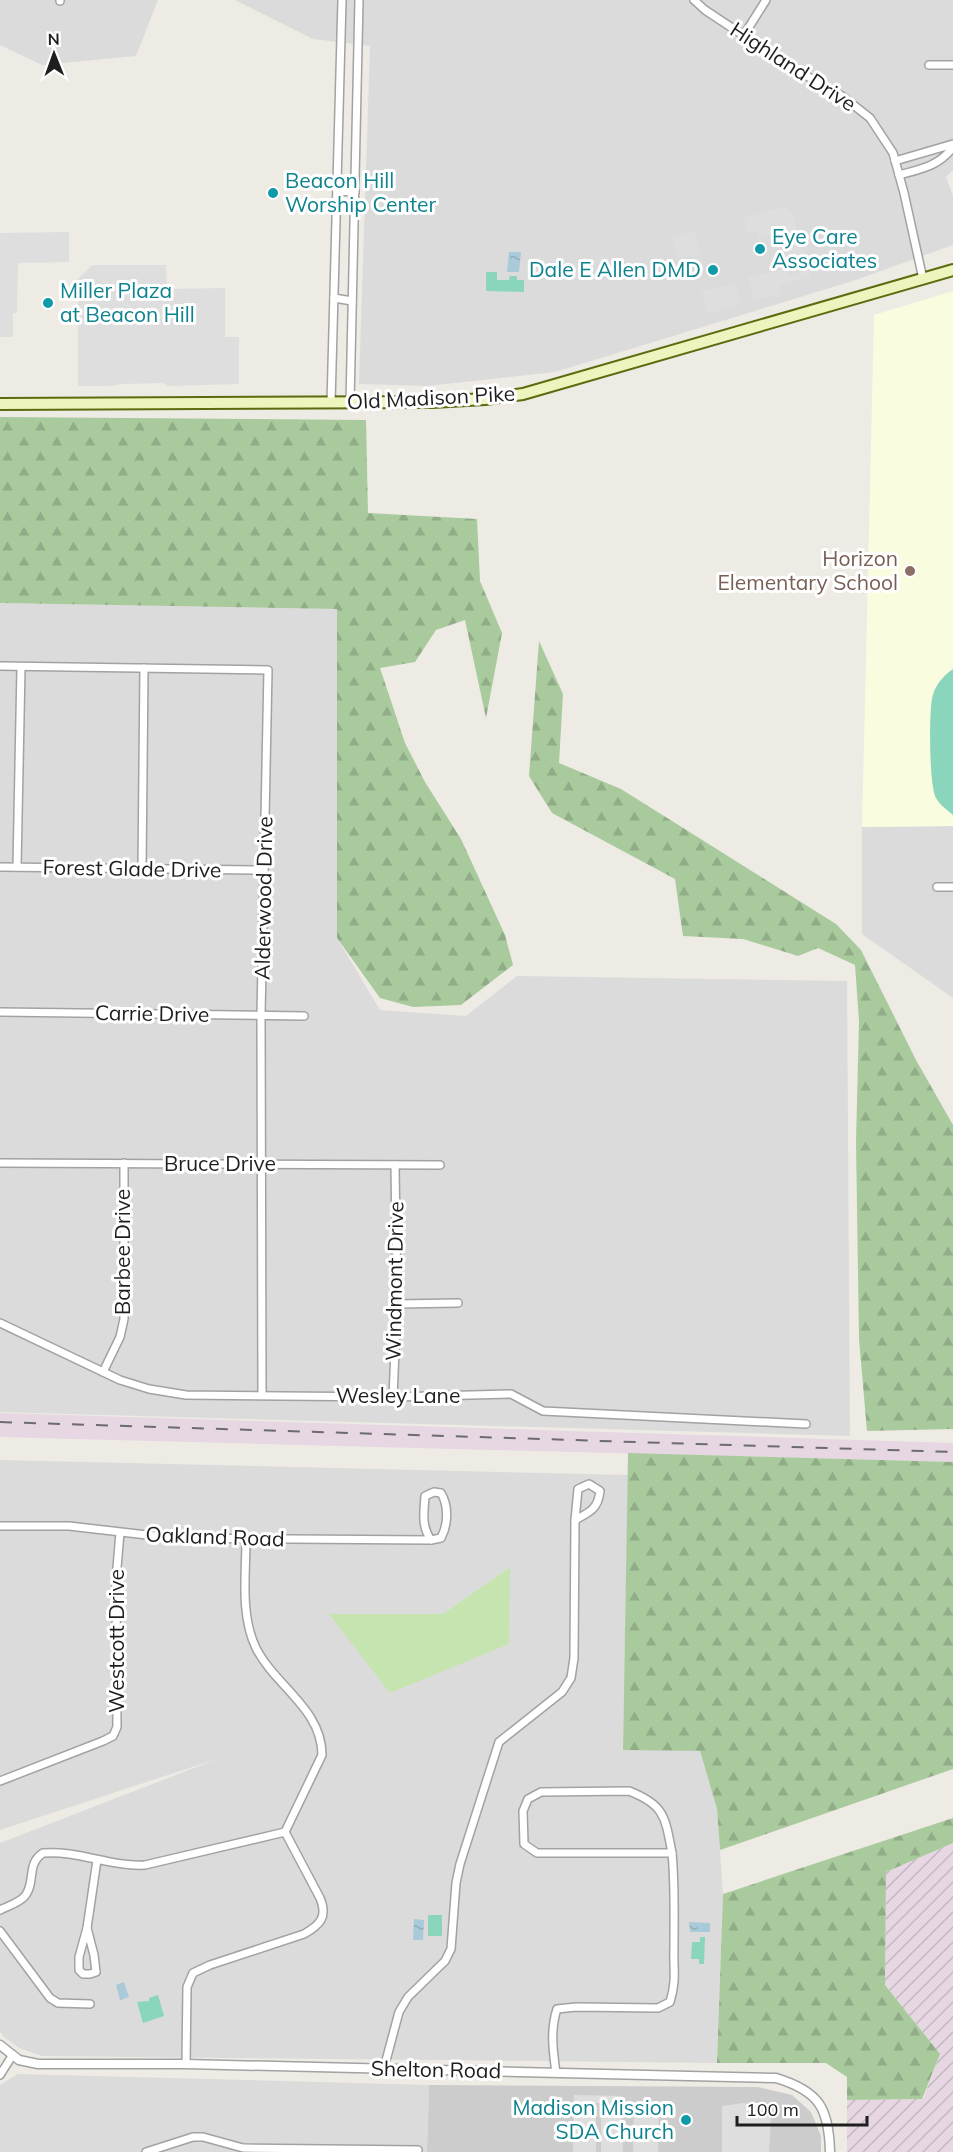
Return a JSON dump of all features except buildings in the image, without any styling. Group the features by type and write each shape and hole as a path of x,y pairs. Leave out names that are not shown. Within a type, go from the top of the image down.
{"main road":[{"name":"Old Madison Pike","path":"0,404 432,402 524,394 953,270"}],"street":[{"path":"331,403 342,0"},
{"path":"350,403 359,0"},
{"name":"Highland Drive","path":"694,0 705,10 791,67 842,96 870,118 882,134 895,161 923,279"},
{"path":"744,35 766,0"},
{"path":"929,64 953,65"},
{"path":"895,161 953,145"},
{"path":"899,175 931,166 945,158 953,145"},
{"path":"337,191 355,192"},
{"path":"334,298 352,301"},
{"name":"Alderwood Drive","path":"0,666 268,670 261,1015 262,1395"},
{"path":"17,867 21,666"},
{"path":"142,869 144,668"},
{"name":"Forest Glade Drive","path":"0,867 264,870"},
{"path":"938,886 953,887"},
{"name":"Carrie Drive","path":"0,1012 304,1016"},
{"name":"Bruce Drive","path":"0,1163 440,1165"},
{"name":"Barbee Drive","path":"103,1371 120,1337 124,1319 124,1163"},
{"name":"Windmont Drive","path":"393,1397 396,1304 395,1165"},
{"path":"396,1304 458,1304"},
{"name":"Wesley Lane","path":"0,1323 120,1380 149,1389 186,1395 393,1397 512,1394 543,1411 806,1424"},
{"path":"384,2068 387,2051 403,2004 445,1961 451,1949 456,1883 460,1864 499,1742 513,1728 562,1692 571,1678 574,1658 575,1520 578,1489 589,1484 600,1491 599,1503 591,1511 575,1520"},
{"path":"434,1492 441,1493 445,1499 446,1530 441,1538 431,1540 424,1527 424,1514 426,1496 434,1492"},
{"name":"Oakland Road","path":"0,1526 69,1526 173,1538 431,1540"},
{"name":"Westcott Drive","path":"0,1781 103,1741 112,1736 117,1727 116,1579 120,1533"},
{"path":"246,1539 247,1618 255,1646 269,1669 309,1713 322,1742 322,1755 285,1832"},
{"path":"556,2073 552,2023 557,2009 576,2007 658,2008 670,2001 675,1985 675,1891 672,1853 666,1822 657,1807 647,1798 629,1791 541,1792 528,1799 523,1811 524,1844 537,1853 672,1853"},
{"path":"0,1910 20,1901 25,1896 34,1862 43,1853 71,1855 131,1866 157,1863 285,1832"},
{"path":"186,2064 187,1987 193,1973 210,1965 304,1934 313,1929 322,1918 324,1907 307,1869 285,1832"},
{"path":"87,1928 96,1971 83,1974 79,1970 79,1957 87,1928 97,1860"},
{"path":"0,1931 50,1998 58,2003 90,2004"},
{"name":"Shelton Road","path":"0,2045 19,2060 38,2064 186,2064 776,2078 797,2085 815,2098 824,2113 829,2131 830,2152"},
{"path":"0,2075 12,2056"},
{"path":"146,2152 193,2137 203,2137 243,2148 311,2151 418,2150"}],"shaded area":[{"path":"0,0 158,0 136,56 42,65 0,45"},
{"path":"235,0 953,0 953,170 946,177 953,196 953,245 853,281 555,372 427,386 359,384 370,46 313,39"},
{"path":"787,206 789,212 792,212 811,277 779,285 780,294 755,300 748,278 786,268 788,276 800,272 797,263 790,264 781,239 789,237 787,230 759,238 756,230 746,233 744,218"},
{"path":"694,231 700,253 678,259 672,237"},
{"path":"69,232 69,262 18,263 17,313 13,313 13,337 0,337 0,233"},
{"path":"92,265 166,265 167,289 225,288 225,337 239,337 239,384 168,386 163,383 78,386 78,279"},
{"path":"735,283 741,304 707,314 701,292"},
{"name":"Horizon Elementary School","path":"953,291 953,826 862,827 874,315"},
{"path":"0,603 338,609 337,938 380,1010 466,1016 517,976 847,981 850,1436 0,1412"},
{"path":"953,826 953,998 862,934 862,827"},
{"path":"0,1413 953,1443 953,1462 0,1437"},
{"path":"0,1460 628,1475 623,1749 700,1751 717,1809 723,1894 717,2063 42,2056 19,2048 0,2032 0,1843 217,1759 0,1830","holes":["510,1567 391,1693 330,1614 443,1614"]},
{"path":"953,1843 953,2152 847,2152 847,2100 923,2099 940,2054 885,1985 886,1872"},
{"path":"18,2074 429,2085 427,2152 0,2152 0,2085"},
{"name":"Madison Mission SDA Church","path":"429,2085 758,2087 792,2095 811,2112 821,2136 821,2152 427,2152"},
{"path":"574,2095 622,2096 623,2152 601,2152 601,2107 608,2107 608,2103 586,2103 586,2106 596,2107 596,2152 573,2152"},
{"path":"634,2103 659,2104 658,2152 633,2152"},
{"path":"743,2103 759,2105 763,2109 763,2116 771,2116 769,2152 722,2152 722,2106"}],"green space":[{"path":"486,272 497,272 497,280 509,280 510,276 517,276 517,280 524,280 524,292 486,291"},
{"path":"0,417 366,420 368,513 477,519 480,581 502,633 486,718 465,620 436,630 415,662 380,668 405,743 425,782 461,839 505,935 513,965 461,1005 413,1007 380,998 337,938 337,609 0,603"},
{"path":"539,641 563,694 559,763 621,789 836,924 861,950 916,1060 953,1125 953,1429 867,1431 859,1339 856,1142 859,1021 855,965 818,948 798,956 743,939 683,936 675,879 552,813 529,776"},
{"path":"953,669 953,815 939,803 934,791 930,734 933,694 940,682"},
{"path":"628,1453 953,1462 953,1769 720,1850 717,1809 700,1751 623,1750"},
{"path":"510,1567 509,1644 390,1693 329,1614 443,1614"},
{"path":"953,1818 953,1843 886,1872 885,1985 940,2054 922,2099 847,2100 847,2077 826,2063 717,2063 723,1894"},
{"path":"428,1915 442,1915 442,1936 428,1936"},
{"path":"700,1937 705,1937 704,1964 699,1964 699,1959 691,1959 692,1942 700,1942"},
{"path":"158,1995 164,2016 143,2023 137,2002 149,2001 149,1998"}],"water":[{"path":"509,252 521,252 519,272 507,272"},
{"path":"414,1919 424,1920 423,1940 413,1940"},
{"path":"689,1922 710,1923 710,1932 690,1932"},
{"path":"124,1982 129,1997 120,2000 116,1985"}],"railway":[{"path":"0,1422 953,1452"}],"place":[{"name":"Beacon Hill Worship Center","path":"273,193"},
{"name":"Eye Care Associates","path":"760,249"},
{"name":"Dale E Allen DMD","path":"713,270"},
{"name":"Miller Plaza at Beacon Hill","path":"48,303"},
{"name":"Horizon Elementary School","path":"910,571"},
{"name":"Madison Mission SDA Church","path":"686,2120"}]}
